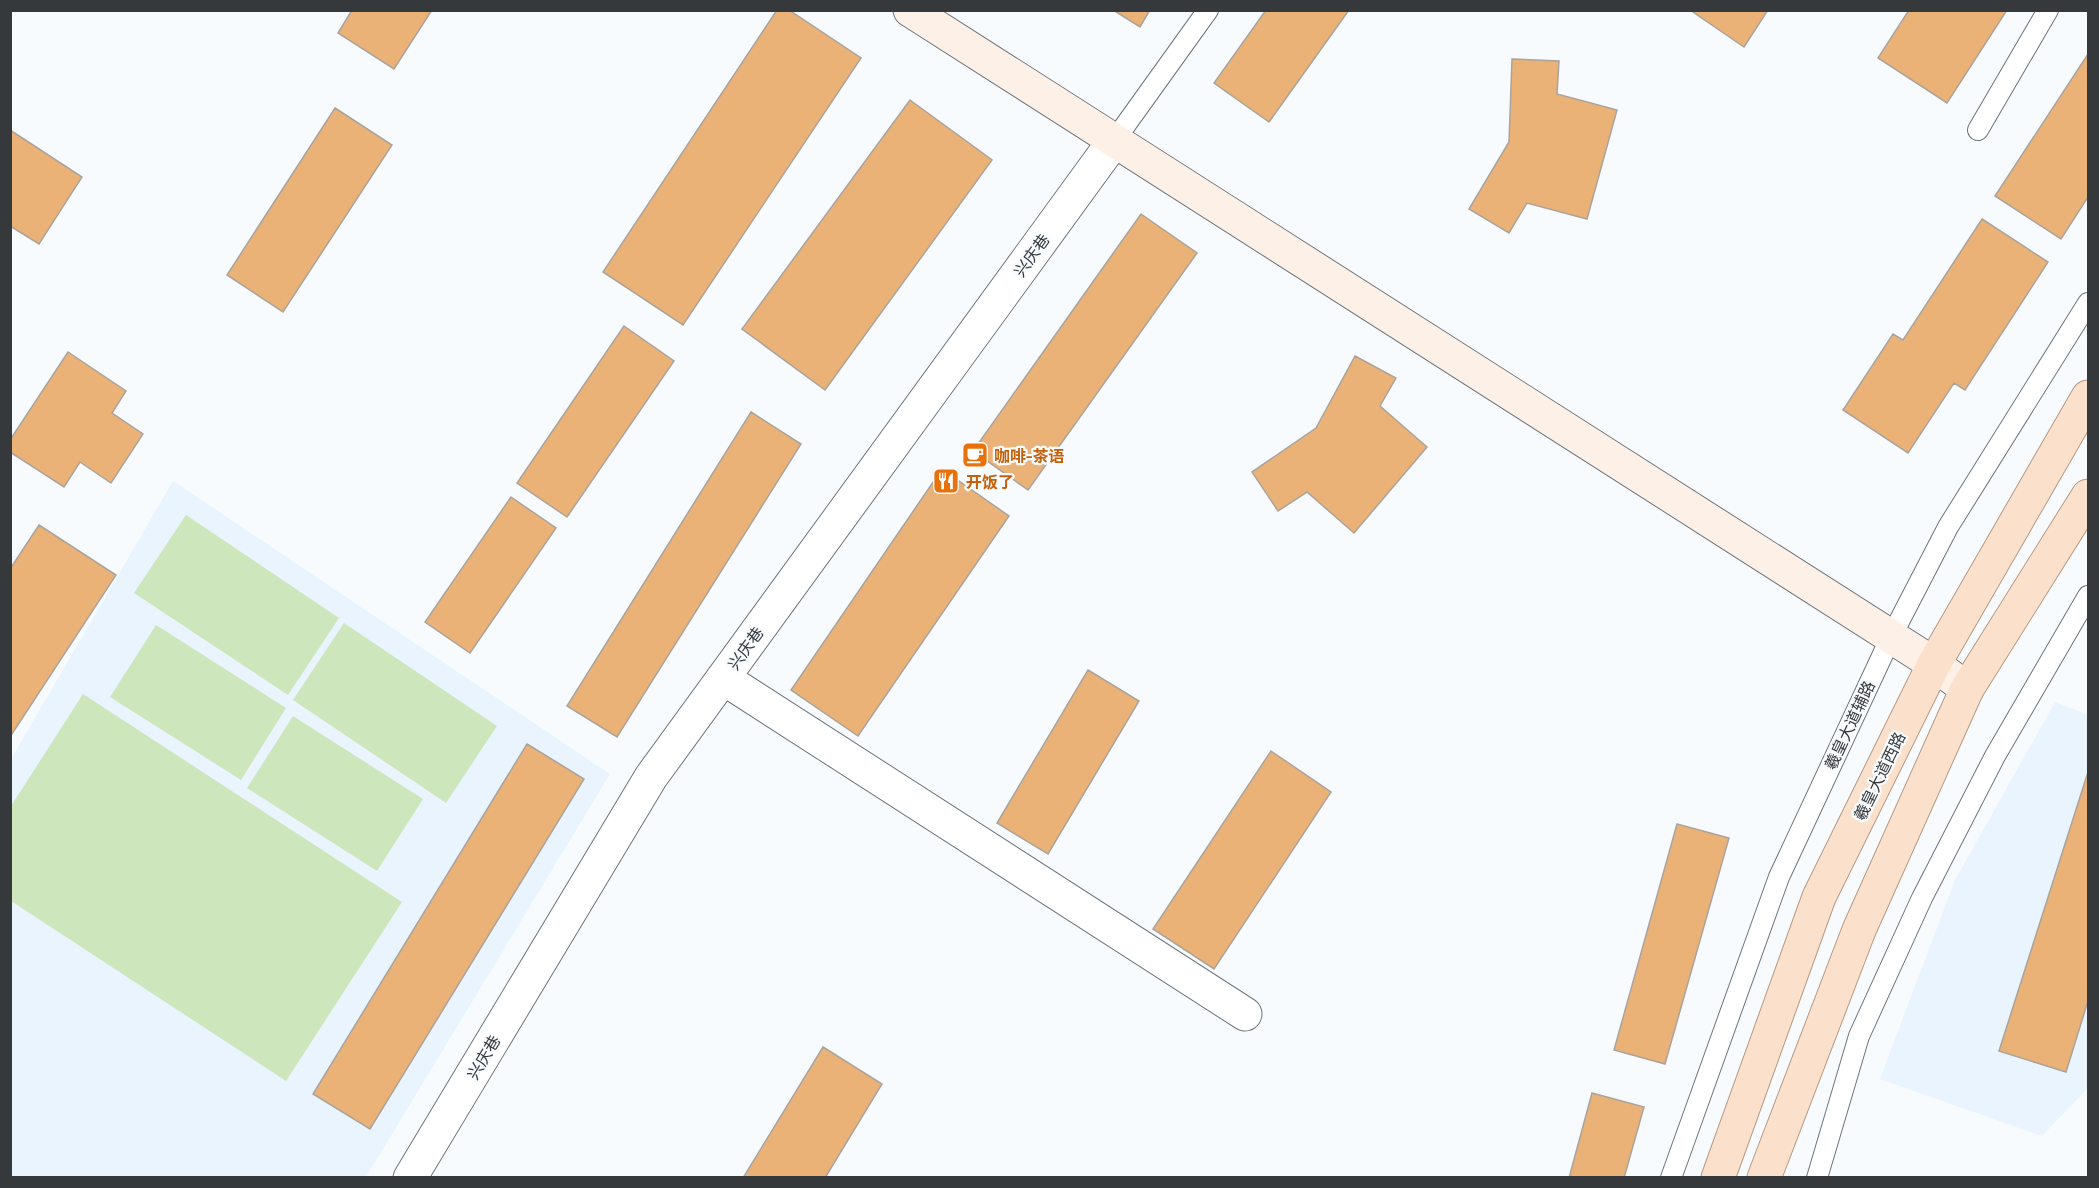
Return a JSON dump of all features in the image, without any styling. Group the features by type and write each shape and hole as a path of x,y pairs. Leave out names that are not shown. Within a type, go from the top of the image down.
{"main road":[{"path":"910,10 1934,664 1967,689"},
{"name":"羲皇大道西路","path":"1718,1178 1819,897 1934,664 2088,397"},
{"path":"1764,1178 1859,930 1967,689 2088,496"}],"street":[{"name":"兴庆巷","path":"410,1178 651,777 1114,141"},
{"path":"723,678 1245,1014"}],"lane":[{"path":"1114,141 1208,10"},
{"path":"1978,130 2048,10"},
{"name":"羲皇大道辅路","path":"1671,1178 1779,877 1891,637 1948,527 2088,303"},
{"path":"1817,1178 1859,1036 1922,897 1995,756 2088,596"}],"shaded area":[{"path":"173,481 610,774 366,1177 11,1178 11,759"},
{"path":"2055,702 2088,715 2088,1088 2042,1136 1880,1079 1955,880"}],"green space":[{"path":"186,515 339,618 288,695 134,593"},
{"path":"344,623 497,726 446,803 293,700"},
{"path":"156,625 286,708 241,780 110,697"},
{"path":"83,694 402,902 286,1081 11,901 11,806"},
{"path":"293,716 423,799 377,871 247,788"}],"building":[{"path":"352,10 432,10 394,69 338,33"},
{"path":"777,10 789,10 861,58 683,325 603,272"},
{"path":"1113,10 1150,10 1140,27"},
{"path":"1266,10 1349,10 1269,122 1214,83"},
{"path":"1690,10 1768,10 1744,47"},
{"path":"1909,10 2007,10 1947,103 1878,58"},
{"path":"2088,54 2088,197 2061,239 1995,196"},
{"path":"1512,59 1559,61 1557,94 1617,110 1587,219 1527,203 1509,233 1469,209 1509,142"},
{"path":"910,100 992,160 825,390 742,329"},
{"path":"335,108 392,145 283,312 227,275"},
{"path":"10,130 82,177 39,244 10,226"},
{"path":"1141,214 1197,253 1028,490 973,451"},
{"path":"1982,219 2048,262 1965,390 1954,383 1908,453 1843,410 1893,334 1903,340"},
{"path":"624,326 674,361 567,517 517,483"},
{"path":"68,352 126,391 112,413 143,434 111,483 80,462 64,487 10,452 10,440"},
{"path":"1355,356 1396,378 1380,406 1427,447 1354,533 1307,492 1278,511 1252,472 1316,428"},
{"path":"751,412 801,444 617,737 567,706"},
{"path":"942,469 1009,516 858,736 791,690"},
{"path":"511,497 556,528 470,653 425,622"},
{"path":"39,525 116,575 10,737 10,569"},
{"path":"1088,670 1139,701 1048,854 997,823"},
{"path":"527,744 584,779 370,1129 313,1094"},
{"path":"1271,751 1331,792 1214,969 1153,929"},
{"path":"2088,772 2088,1001 2066,1072 1999,1051"},
{"path":"1677,824 1729,838 1665,1064 1614,1050"},
{"path":"823,1047 882,1084 825,1178 743,1178"},
{"path":"1592,1093 1644,1107 1624,1178 1569,1178"}],"place":[{"name":"咖啡-茶语","path":"975,455"},
{"name":"开饭了","path":"946,481"}]}
